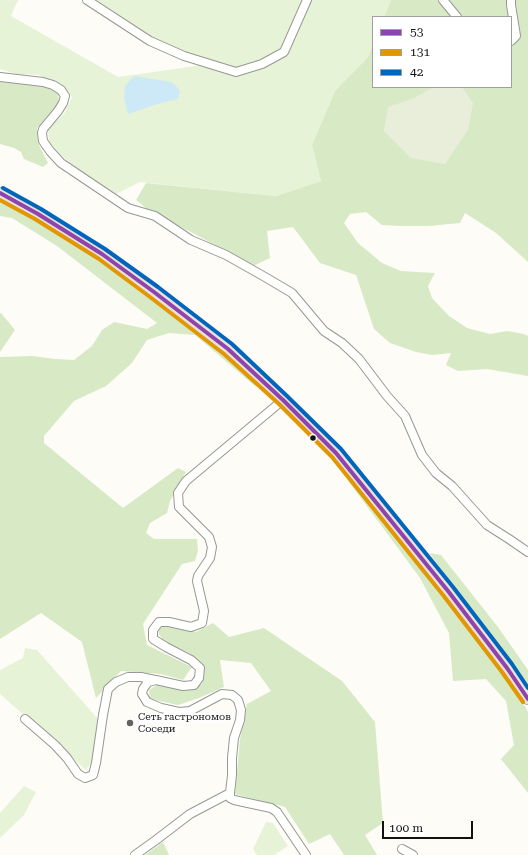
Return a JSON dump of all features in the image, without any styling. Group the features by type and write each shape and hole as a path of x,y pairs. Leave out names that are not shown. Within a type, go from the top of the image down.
{"highway":[{"path":"0,187 43,210 82,234 124,264 215,333 274,386 285,401 336,453 363,486 466,615 507,668 528,699"},
{"path":"0,192 65,230 102,254 154,292 288,396 349,461 461,601 511,666 528,691"},
{"path":"285,401 299,412 303,412"}],"street":[{"path":"87,0 150,41 184,56 236,72 262,64 284,52 307,0"},
{"path":"443,0 456,16"},
{"path":"511,0 516,36 512,40"},
{"path":"0,77 53,84 61,90 65,96 63,103 43,129 42,133 43,141 46,146 61,163 128,208 155,216 191,240 226,255 292,293 324,331 342,343 359,359 387,396 405,416 422,455 436,473 452,486 487,525 509,538 528,552"},
{"path":"25,719 55,744 78,774 85,778 93,775 108,690 116,682 128,677 141,677 183,686 194,685 200,678 200,668 191,660 153,639 153,630 159,622 169,622 191,627 202,623 204,611 197,581 198,576 210,558 212,547 209,537 179,507 178,493 186,481 285,401"},
{"path":"156,680 148,682 143,688 142,694 147,702 161,708 179,712 190,711 222,694 232,695 238,700 241,710 240,720 234,738 230,798 271,808 277,812 306,855"},
{"path":"135,855 190,814 230,794"},
{"path":"402,848 413,855"}],"green space":[{"path":"0,0 18,0 11,16 118,77 203,65 166,46 95,0 391,0 384,16 372,16 372,47 368,57 335,91 312,145 321,181 276,196 140,182 116,194 88,177 62,156 49,142 48,128 64,114 72,97 61,84 39,75 16,74 0,69"},
{"path":"391,0 528,0 528,262 496,233 465,213 460,223 429,226 382,225 366,212 350,214 344,223 358,243 382,263 401,271 435,273 428,286 432,298 449,316 467,328 490,334 507,331 528,336 528,376 487,369 458,371 446,365 451,353 432,355 416,352 390,343 374,329 356,275 320,263 293,227 267,231 270,258 253,266 170,222 147,209 136,200 146,183 276,196 321,181 312,145 335,91 368,57 372,47 372,88 512,88 512,16 384,16"},
{"path":"0,81 8,83 44,84 58,93 59,102 37,128 38,143 48,163 43,167 24,159 21,152 14,148 0,144"},
{"path":"432,88 463,88 473,103 468,130 445,164 411,158 384,131 388,107 412,99"},
{"path":"0,200 88,248 197,331 251,378 256,387 195,335 169,333 147,340 132,363 106,386 74,401 44,436 44,443 123,508 178,468 186,472 170,501 167,513 150,523 146,533 154,539 197,539 198,551 195,561 182,564 143,624 147,645 192,667 183,680 161,674 121,671 96,698 82,642 41,613 0,639 0,357 33,356 74,360 92,346 102,330 114,322 147,329 157,323 57,246 12,218 0,216"},
{"path":"0,313 15,330 0,352"},
{"path":"352,479 426,569 518,693 528,712 528,793 501,759 514,745 506,701 486,679 453,681 449,633 420,578 349,482"},
{"path":"429,553 441,555 498,627 528,670 528,686 520,674"},
{"path":"213,623 229,637 264,628 342,681 375,722 383,823 365,835 377,855 344,855 330,834 309,844 285,807 235,794 240,739 247,704 271,691 251,663 220,660 224,687 199,698 178,705 150,699 149,690 157,685 183,689 202,684 203,664 188,652 164,642 158,629 164,625 196,632"},
{"path":"25,648 37,650 98,719 93,761 86,770 0,694 0,670 23,658"},
{"path":"24,786 36,792 24,815 0,838 0,813"},
{"path":"266,822 273,823 288,846 274,855 257,855 253,849"},
{"path":"163,842 169,855 145,855"}],"water":[{"path":"134,76 171,82 180,90 178,99 157,104 128,114 124,98 125,86"}],"transit line":[{"name":"42","path":"3,188 41,209 105,249 158,287 232,344 287,396 341,449 453,587 512,664 528,688"},
{"name":"53","path":"0,193 38,214 102,254 154,292 228,349 283,400 336,453 448,591 507,668 528,699"},
{"name":"131","path":"0,200 35,219 99,259 224,354 279,404 332,457 443,595 523,702"}],"place":[{"name":"Сеть гастрономов Соседи","path":"130,723"}]}
